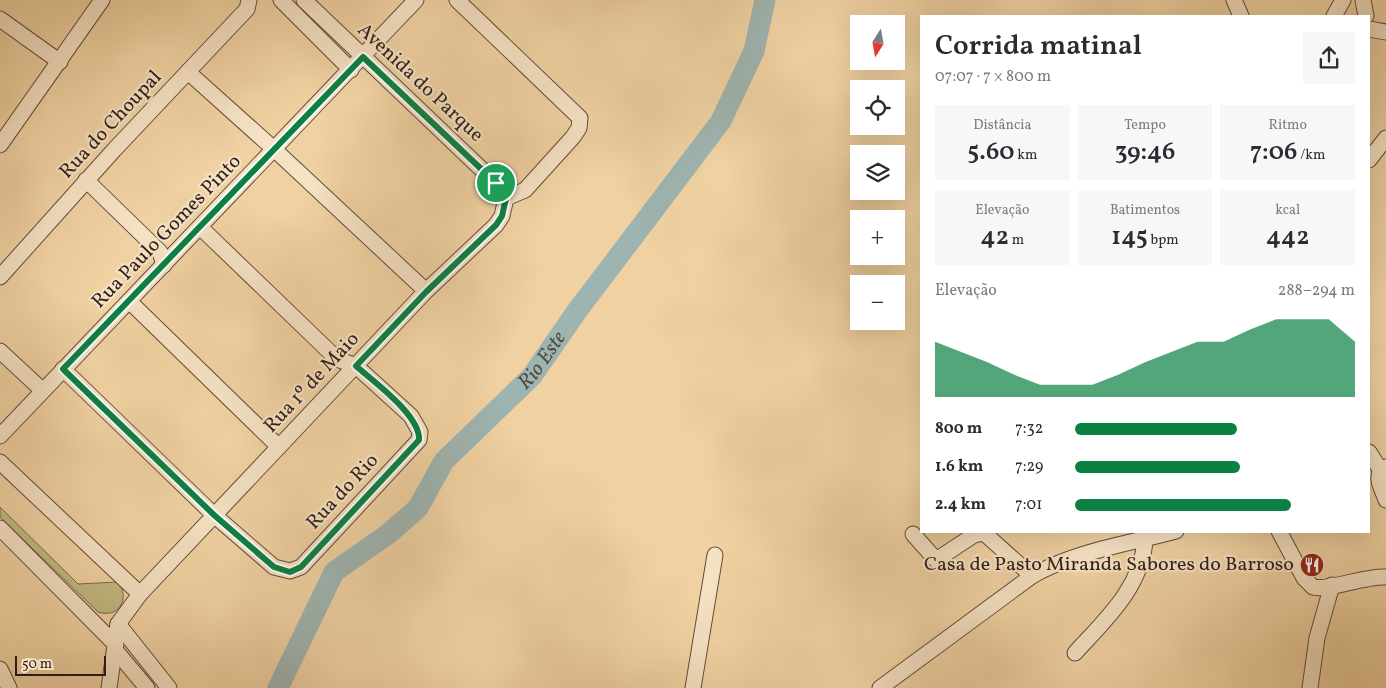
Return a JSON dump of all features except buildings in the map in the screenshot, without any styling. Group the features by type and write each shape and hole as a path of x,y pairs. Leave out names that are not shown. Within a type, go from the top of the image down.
{"street":[{"path":"0,146 102,0"},
{"name":"Rua do Choupal","path":"0,277 86,180 247,9 249,0"},
{"name":"Avenida do Parque","path":"281,0 351,70"},
{"name":"Avenida do Parque","path":"304,0 496,183 506,198"},
{"name":"Rua Paulo Gomes Pinto","path":"0,436 42,390 275,150 416,0"},
{"path":"457,0 580,118 579,128 573,137 525,190 506,198"},
{"path":"1234,0 1240,15"},
{"path":"1335,15 1343,0"},
{"path":"1363,0 1366,15"},
{"path":"0,19 60,62"},
{"path":"1370,28 1386,32"},
{"path":"188,72 275,150 426,292"},
{"path":"1370,159 1386,138"},
{"path":"86,180 160,252 164,265"},
{"name":"Rua 1º de Maio","path":"118,624 140,594 214,515 426,292 496,225 502,216 506,198"},
{"path":"200,227 337,359 356,366"},
{"path":"128,301 279,447"},
{"path":"0,351 42,390"},
{"name":"Rua do Rio","path":"214,515 274,567 290,572 301,567 419,440 420,432 411,416 356,366"},
{"path":"63,369 214,515"},
{"path":"1370,453 1383,469 1378,478 1386,500"},
{"path":"0,462 140,594"},
{"path":"0,528 116,648 148,688"},
{"path":"913,534 936,560 974,535 984,533 1032,576"},
{"path":"880,688 1032,576 1047,567 1085,554 1169,533"},
{"path":"1280,533 1309,584 1317,588 1360,578 1386,577"},
{"path":"1075,653 1126,596 1144,552 1145,540"},
{"path":"693,688 715,555"},
{"path":"1310,688 1317,638 1332,585"},
{"path":"109,688 118,624"},
{"path":"118,624 169,688"},
{"path":"0,669 9,688"}],"shaded area":[{"path":"0,507 78,584 118,582 122,588 123,601 117,610 111,613 98,612 0,517"}],"waterway":[{"name":"Rio Este","path":"278,688 334,572 388,534 418,508 444,461 532,376 577,311 721,121 754,51 765,0"}],"place":[{"name":"Casa de Pasto Miranda Sabores do Barroso","path":"1312,565"}],"route":[{"path":"363,57 496,183 506,198 502,216 496,225 426,292 356,366 411,416 420,432 419,440 301,567 290,572 274,567 214,515 63,369 363,57"}]}
